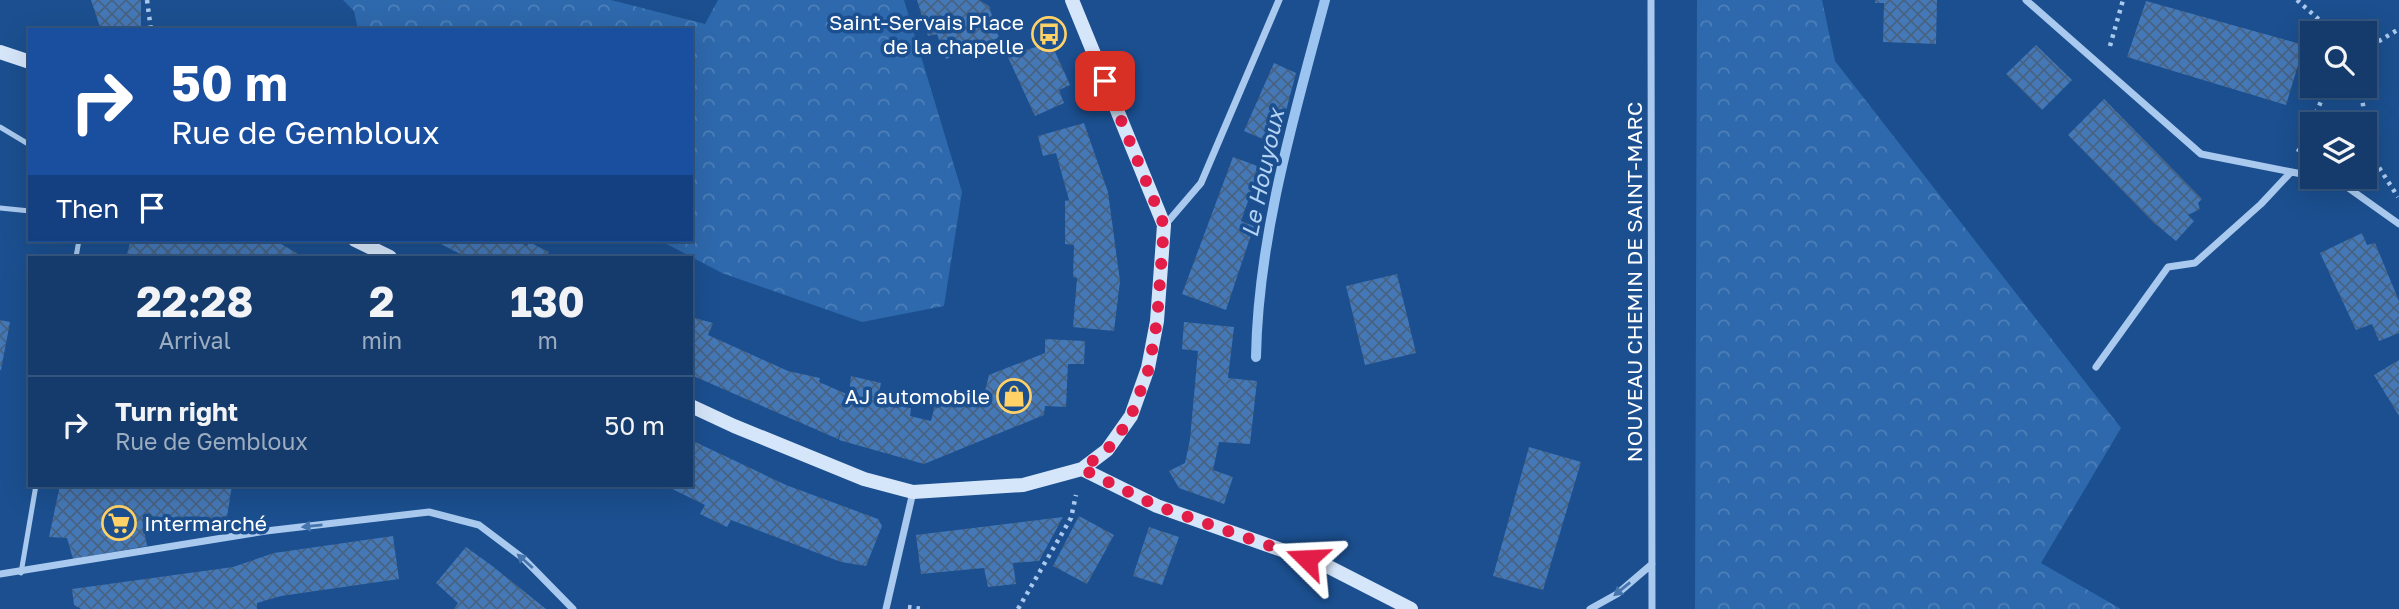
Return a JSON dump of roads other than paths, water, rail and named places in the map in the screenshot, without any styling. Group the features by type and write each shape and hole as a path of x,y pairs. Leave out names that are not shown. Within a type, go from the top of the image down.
{"main road":[{"path":"693,407 864,479 913,492 1023,485 1082,469 1107,450 1131,416 1149,368 1157,321 1164,225 1072,0"},
{"path":"0,52 28,61"},
{"path":"359,242 388,256"},
{"path":"1082,469 1157,506 1327,566 1411,609"}],"street":[{"path":"1164,225 1201,183 1279,0"},
{"name":"NOUVEAU CHEMIN DE SAINT-MARC","path":"1651,0 1652,609"},
{"path":"2026,0 2201,154 2300,174"},
{"path":"2096,368 2168,267 2195,262 2261,204 2291,172"},
{"path":"2350,189 2399,224"},
{"path":"886,609 913,492"},
{"path":"0,574 21,573 266,531 429,512 479,525 524,559 573,609"},
{"path":"1590,609 1616,594 1652,564"}],"lane":[{"path":"0,127 28,144"},
{"path":"0,208 28,211"},
{"path":"21,573 36,487"}],"waterway":[{"name":"Le Houyoux","path":"1256,357 1258,312 1271,222 1290,132 1325,0"}],"place":[{"name":"Saint-Servais Place de la chapelle","path":"1049,34"},
{"name":"AJ automobile","path":"1014,396"},
{"name":"Intermarché","path":"119,523"}]}
